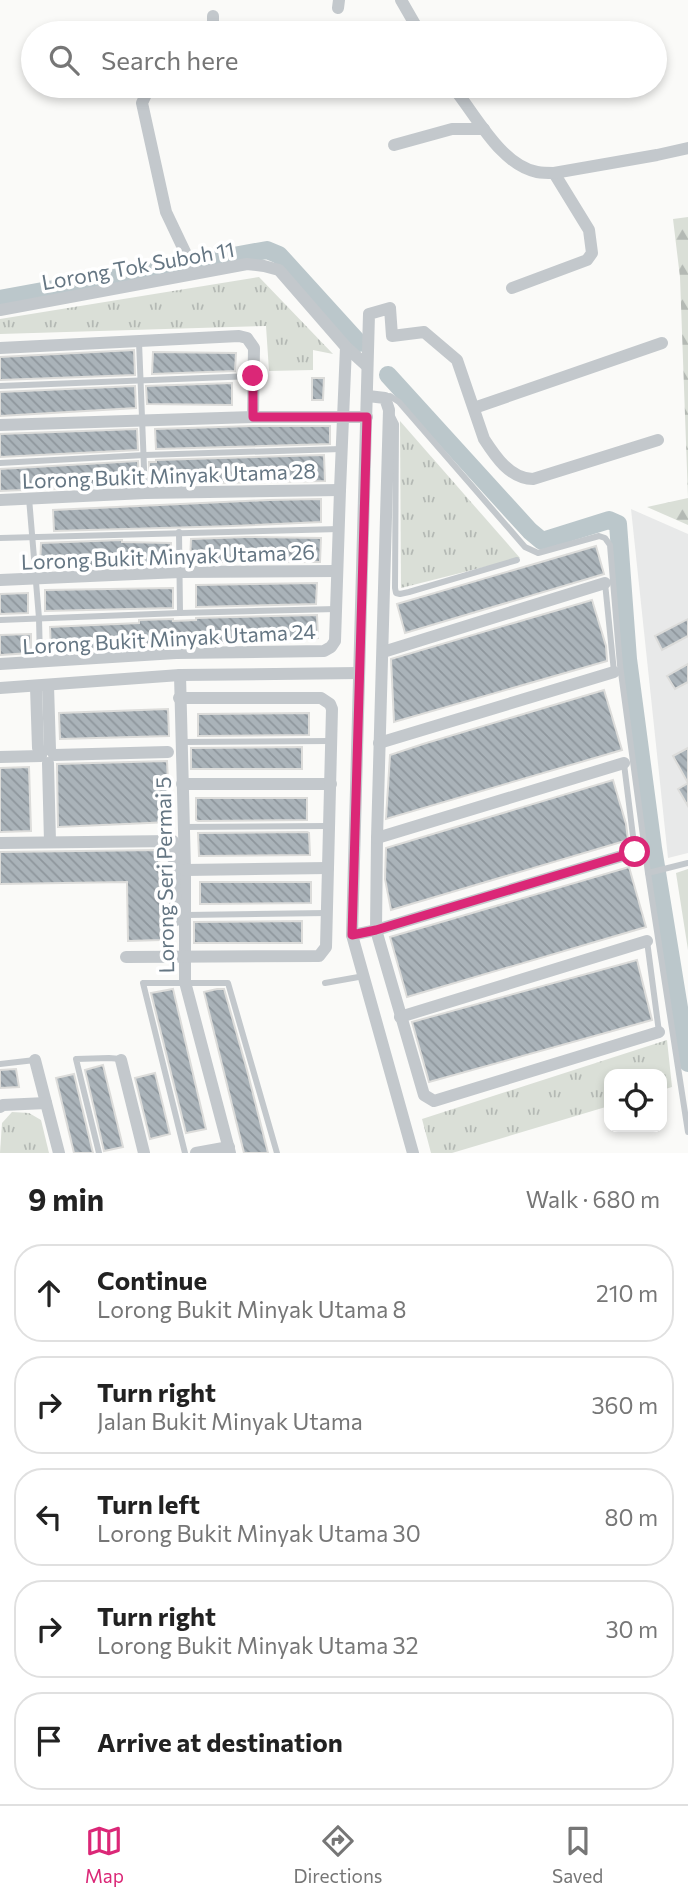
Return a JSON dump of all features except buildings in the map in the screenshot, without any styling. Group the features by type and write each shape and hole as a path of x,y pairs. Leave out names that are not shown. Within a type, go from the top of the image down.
{"street":[{"path":"401,0 413,21"},
{"path":"213,16 213,21"},
{"path":"144,98 142,103 166,212 192,267"},
{"path":"461,98 500,150 516,163 535,172 554,173 688,148"},
{"path":"394,145 452,129 484,129"},
{"path":"512,288 587,260 593,253 589,230 554,173"},
{"name":"Lorong Tok Suboh 11","path":"0,310 192,267 247,264 264,266 279,270 346,347 367,366"},
{"path":"413,1153 352,935 369,314 390,308 392,336 424,332 457,360 484,439 513,474 523,479 533,479 658,440"},
{"path":"0,348 239,336 247,338 254,348 253,417"},
{"path":"474,408 662,343"},
{"name":"Lorong Bukit Minyak Utama 24","path":"0,664 180,653 324,651 331,648 335,641 346,347"},
{"path":"368,396 387,404 376,930 424,1095 434,1101 659,1032"},
{"path":"0,425 253,417 367,417"},
{"name":"Lorong Bukit Minyak Utama 28","path":"0,500 145,493 340,490"},
{"name":"Lorong Bukit Minyak Utama 26","path":"0,580 180,572 337,571"},
{"path":"383,652 606,583"},
{"name":"Lorong Seri Permai 5","path":"180,653 185,870 181,917 185,982 230,1150"},
{"path":"379,743 614,672"},
{"path":"0,688 180,675 359,673"},
{"path":"42,686 50,842"},
{"path":"126,957 322,951 327,913 330,826 330,704 321,698 179,698"},
{"path":"0,757 167,752"},
{"path":"377,838 624,763"},
{"path":"182,784 331,784"},
{"path":"0,843 173,841 181,917"},
{"path":"352,935 635,852"},
{"path":"185,870 328,868"},
{"path":"400,1017 647,942"},
{"path":"35,1060 59,1153"},
{"path":"121,1060 144,1153"},
{"path":"0,1107 46,1103"},
{"path":"196,1153 230,1150"}],"lane":[{"path":"139,342 145,493"},
{"path":"0,386 253,376"},
{"path":"517,560 409,592 396,593 396,424 387,404 390,396 399,402 525,547 538,553 599,536 605,538 610,545 620,666 688,1132"},
{"path":"0,463 341,449"},
{"path":"29,498 40,662"},
{"path":"0,538 339,529"},
{"path":"179,532 180,613"},
{"path":"606,583 614,672"},
{"path":"0,620 336,609"},
{"path":"180,742 332,741"},
{"path":"624,763 635,852"},
{"path":"183,827 330,826"},
{"path":"651,873 688,863"},
{"path":"181,917 327,913"},
{"path":"647,942 659,1032"},
{"path":"325,983 363,976"},
{"path":"185,1153 143,983 228,983 277,1153"},
{"path":"99,1153 76,1059 121,1060"},
{"path":"0,1063 35,1060"}],"shaded area":[{"path":"631,509 688,534 688,853 668,858"}],"green space":[{"path":"688,217 688,498 680,277 673,219"},
{"path":"259,277 333,354 313,350 313,370 269,371 266,326 0,334 0,319"},
{"path":"400,421 520,558 401,588"},
{"path":"688,498 688,525 647,507"},
{"path":"688,869 688,950 676,873"},
{"path":"667,1040 672,1087 667,1088 667,1069 604,1069 604,1107 452,1153 431,1153 422,1119"},
{"path":"12,1112 29,1113 41,1120 49,1153 0,1153 2,1123"}],"waterway":[{"path":"0,299 267,250 279,255 359,343"},
{"path":"388,375 542,541 609,520 618,524 628,659 653,848 688,1063"}],"route":[{"path":"253,376 253,417 367,417 352,935 635,852"}]}
